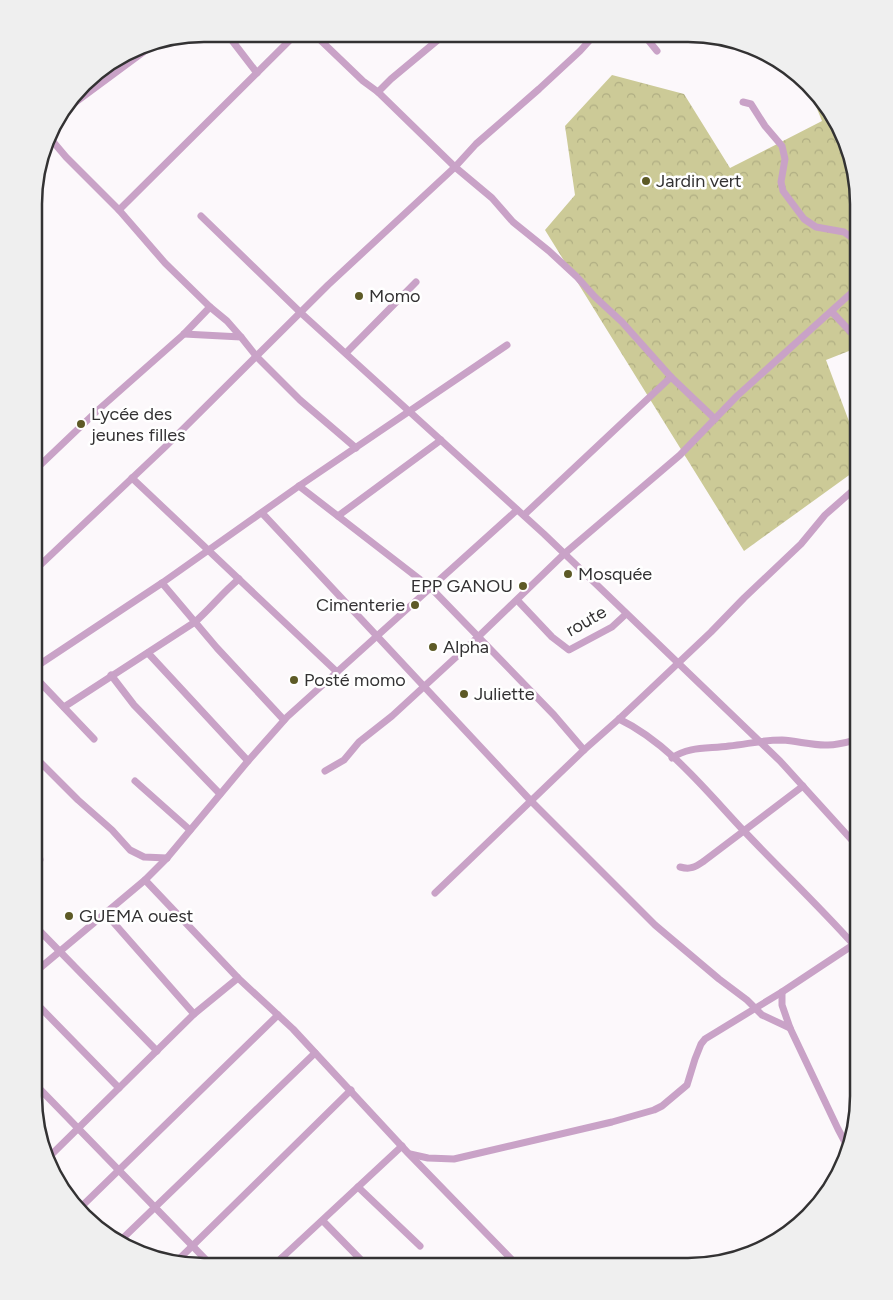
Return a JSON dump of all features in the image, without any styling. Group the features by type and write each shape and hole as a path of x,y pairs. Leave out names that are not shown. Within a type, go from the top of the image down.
{"street":[{"path":"42,562 132,478 301,312 455,167 476,144 539,90 580,51 585,42"},
{"path":"650,42 657,51"},
{"path":"234,43 257,73"},
{"path":"119,210 286,43"},
{"path":"323,43 363,81 378,92 455,167 492,198 518,227 549,251 577,277 622,322 671,377 715,419"},
{"path":"378,92 435,43"},
{"path":"88,93 135,58"},
{"path":"743,102 751,104 765,126 782,146 785,160 781,182 783,191 804,219 816,227 844,232 850,237"},
{"path":"54,144 66,158 119,210 165,263 227,321 257,357 300,400 356,448"},
{"path":"201,216 301,312 516,510 524,515 759,741 850,838"},
{"path":"346,353 416,282"},
{"path":"325,771 344,760 359,742 392,716 564,554 680,455 737,396 850,295"},
{"path":"42,463 98,410 184,334 210,307"},
{"path":"832,312 850,331"},
{"path":"184,334 241,337"},
{"path":"42,663 162,584 299,486 507,345"},
{"path":"524,515 671,377"},
{"path":"338,516 441,440"},
{"path":"132,478 337,672"},
{"path":"299,486 431,588 554,714 584,750"},
{"path":"435,893 530,800 678,664 802,544 825,515 850,493"},
{"path":"42,967 146,880 168,858 248,760 284,720 516,510"},
{"path":"262,513 530,800 656,924 762,1015 790,1028"},
{"path":"64,708 111,675 195,622 227,588 240,579"},
{"path":"162,584 284,720"},
{"name":"route","path":"519,602 552,637 569,650 612,627 626,614"},
{"path":"148,653 248,760"},
{"path":"111,675 134,705 220,794"},
{"path":"42,685 94,739"},
{"path":"619,720 642,732 672,758 850,936"},
{"path":"672,758 692,749 730,746 759,741 783,740 824,745 836,745 850,741"},
{"path":"42,764 112,830 130,850 144,856 168,858"},
{"path":"136,780 190,830"},
{"path":"680,867 694,868 803,786"},
{"path":"146,880 238,978 278,1015 351,1090 408,1154 510,1258"},
{"path":"106,914 194,1014"},
{"path":"42,933 156,1051"},
{"path":"408,1154 428,1158 454,1159 612,1122 654,1110 662,1106 687,1085 695,1059 705,1039 756,1009 850,946"},
{"path":"53,1153 194,1014 238,978"},
{"path":"782,992 782,1005 790,1028 844,1140"},
{"path":"42,1009 119,1088"},
{"path":"84,1203 278,1015"},
{"path":"124,1237 154,1206 315,1054"},
{"path":"182,1256 351,1090"},
{"path":"42,1091 205,1258"},
{"path":"282,1258 402,1146"},
{"path":"358,1187 420,1246"},
{"path":"322,1221 359,1258"}],"green space":[{"path":"612,75 684,94 730,168 822,121 815,105 823,114 838,142 845,162 849,183 850,351 826,360 850,424 850,474 744,551 545,230 575,195 565,126"}],"place":[{"name":"Jardin vert","path":"646,181"},
{"name":"Momo","path":"359,296"},
{"name":"Lycée des jeunes filles","path":"81,424"},
{"name":"Mosquée","path":"568,574"},
{"name":"EPP GANOU","path":"523,586"},
{"name":"Cimenterie","path":"415,605"},
{"name":"Alpha","path":"433,647"},
{"name":"Posté momo","path":"294,680"},
{"name":"Juliette","path":"464,694"},
{"name":"GUEMA ouest","path":"69,916"}]}
